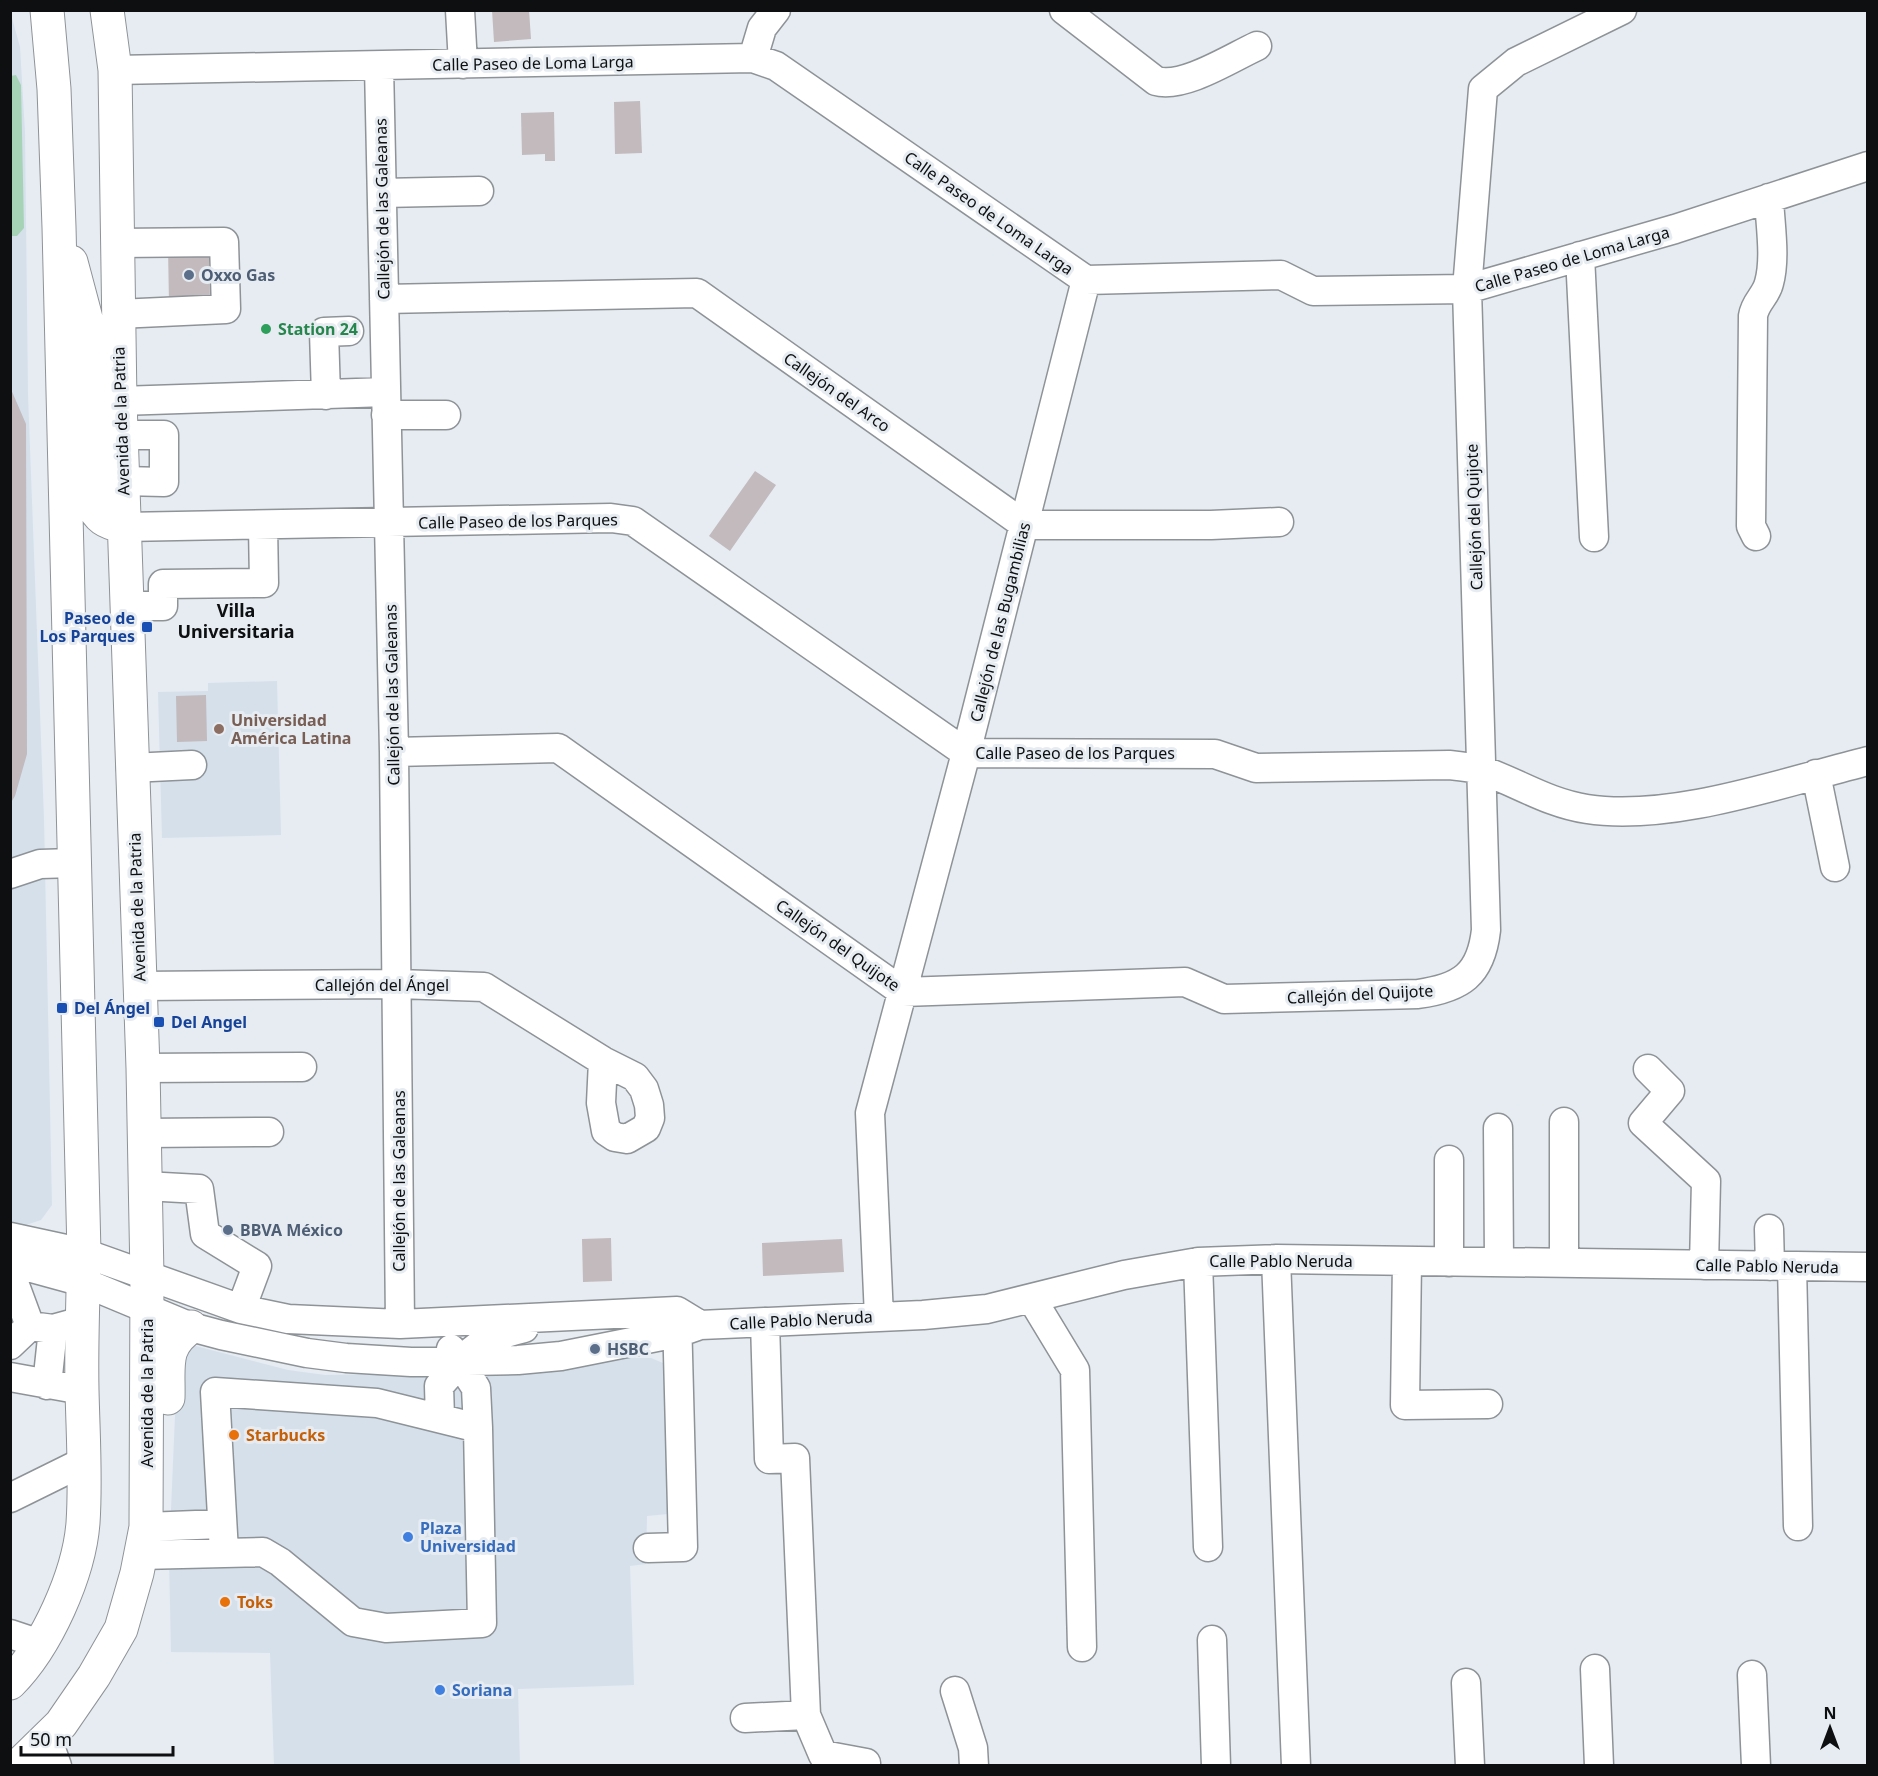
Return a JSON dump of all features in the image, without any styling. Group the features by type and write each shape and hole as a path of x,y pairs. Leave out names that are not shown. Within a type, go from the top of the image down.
{"main road":[{"path":"10,1683 25,1639 60,1603 74,1565 82,1526 85,1461 82,1390 44,1330 83,1268 59,227 54,89 47,10"},
{"name":"Avenida de la Patria","path":"18,1766 52,1752 61,1724 94,1676 121,1629 144,1530 147,1276 144,1133 120,401 115,70 107,10"},
{"path":"59,227 79,283 88,326 91,500 94,511 102,520 124,527"},
{"path":"144,1530 166,1469 171,1347 177,1336 191,1327"}],"street":[{"path":"460,10 463,64"},
{"path":"753,58 762,28 776,10"},
{"path":"1064,10 1156,81 1166,84 1181,81 1257,46"},
{"name":"Callejón del Quijote","path":"394,752 558,748 903,992 1185,982 1224,999 1418,994 1443,990 1462,982 1477,966 1484,948 1486,930 1467,289 1483,89 1516,62 1622,10"},
{"name":"Calle Paseo de Loma Larga","path":"115,70 753,58 776,66 1086,280 1281,275 1313,291 1467,289 1868,166"},
{"name":"Callejón de las Galeanas","path":"379,66 398,984 400,1324"},
{"path":"382,194 479,191"},
{"path":"1756,536 1751,526 1753,316 1755,305 1769,286 1771,273 1769,198"},
{"path":"117,243 224,242 226,309 118,314"},
{"path":"1580,256 1594,537"},
{"name":"Callejón de las Bugambilias","path":"879,1317 870,1113 966,753 1086,280"},
{"name":"Callejón del Arco","path":"384,299 697,293 1025,525"},
{"path":"326,395 324,332 349,331"},
{"path":"120,401 326,395 446,415"},
{"path":"121,435 164,435 164,482 123,481"},
{"name":"Calle Paseo de los Parques","path":"124,527 611,518 633,521 966,753 1215,754 1256,768 1449,765 1480,770 1559,803 1587,809 1620,812 1680,807 1868,761"},
{"path":"1025,525 1211,525 1279,522"},
{"path":"126,606 163,606 163,584 264,583 263,525"},
{"path":"131,768 192,765"},
{"path":"1816,774 1835,867"},
{"path":"10,874 40,864 74,863"},
{"name":"Callejón del Ángel","path":"140,986 398,984 484,987 603,1060"},
{"path":"142,1068 302,1067"},
{"path":"1648,1069 1670,1091 1643,1123 1706,1180 1704,1265"},
{"path":"1564,1122 1564,1263"},
{"path":"1498,1128 1498,1262"},
{"path":"144,1133 269,1132"},
{"path":"1449,1160 1449,1262"},
{"path":"145,1186 199,1189 204,1234 257,1266 241,1309"},
{"path":"1769,1229 1781,1266 1798,1526"},
{"path":"10,1237 83,1268"},
{"path":"1276,1259 1296,1766"},
{"name":"Calle Pablo Neruda","path":"83,1268 147,1276 241,1309 288,1319 400,1324 556,1315 684,1323 765,1322 987,1309 1124,1275 1198,1262 1276,1259 1868,1267"},
{"path":"1407,1261 1404,1405 1488,1404"},
{"path":"1198,1262 1208,1547"},
{"path":"47,1385 44,1330 15,1277 83,1268"},
{"name":"Calle Pablo Neruda","path":"83,1268 147,1309 191,1327 307,1353 411,1362 460,1362 561,1356 684,1323"},
{"path":"1032,1299 1075,1370 1082,1647"},
{"path":"440,1418 440,1386 473,1348 488,1338 532,1326 556,1315"},
{"path":"144,1530 224,1552 263,1552 280,1562 353,1622 386,1628 482,1623 476,1388 447,1344 434,1338 356,1331 320,1322"},
{"path":"765,1322 769,1459 795,1458 806,1715 823,1755 866,1763"},
{"path":"648,1548 683,1547 684,1323"},
{"path":"10,1377 82,1390"},
{"path":"224,1552 220,1524 215,1392 377,1403 478,1428"},
{"path":"10,1498 85,1461"},
{"path":"144,1530 220,1524"},
{"path":"1212,1640 1216,1766"},
{"path":"1595,1669 1599,1766"},
{"path":"1752,1675 1758,1764"},
{"path":"1466,1683 1470,1766"},
{"path":"955,1691 973,1749 974,1766"},
{"path":"745,1718 806,1715"}],"shaded area":[{"path":"10,11 20,47 25,132 28,395 44,819 52,1205 41,1220 23,1226 10,1222"},
{"name":"Universidad América Latina","path":"277,681 281,835 162,838 158,692 208,691 208,683"},
{"name":"Plaza Universidad","path":"188,1344 288,1370 325,1375 500,1372 617,1358 651,1358 670,1366 668,1514 647,1516 646,1564 630,1566 634,1685 518,1689 520,1765 274,1765 270,1653 171,1652 169,1557 177,1369"}],"green space":[{"path":"16,75 21,85 24,228 17,236 11,236 10,76"}],"building":[{"path":"492,10 529,10 531,39 494,42"},
{"path":"640,101 642,153 615,154 614,102"},
{"path":"554,112 555,161 545,161 545,154 522,155 521,113"},
{"name":"Oxxo Gas","path":"209,246 210,303 169,304 168,247"},
{"path":"10,387 26,424 27,754 15,796 10,804"},
{"path":"755,471 776,485 730,551 709,536"},
{"path":"206,695 207,741 177,742 176,696"},
{"path":"611,1238 612,1281 583,1282 582,1239"},
{"path":"842,1239 844,1272 763,1276 762,1243"}],"place":[{"name":"Oxxo Gas","path":"189,275"},
{"name":"Station 24","path":"266,329"},
{"name":"Paseo de Los Parques","path":"147,627"},
{"name":"Universidad América Latina","path":"219,729"},
{"name":"Del Ángel","path":"62,1008"},
{"name":"Del Angel","path":"159,1022"},
{"name":"BBVA México","path":"228,1230"},
{"name":"HSBC","path":"595,1349"},
{"name":"Starbucks","path":"234,1435"},
{"name":"Plaza Universidad","path":"408,1537"},
{"name":"Toks","path":"225,1602"},
{"name":"Soriana","path":"440,1690"}],"district":[{"name":"Villa Universitaria","path":"236,621"}]}
